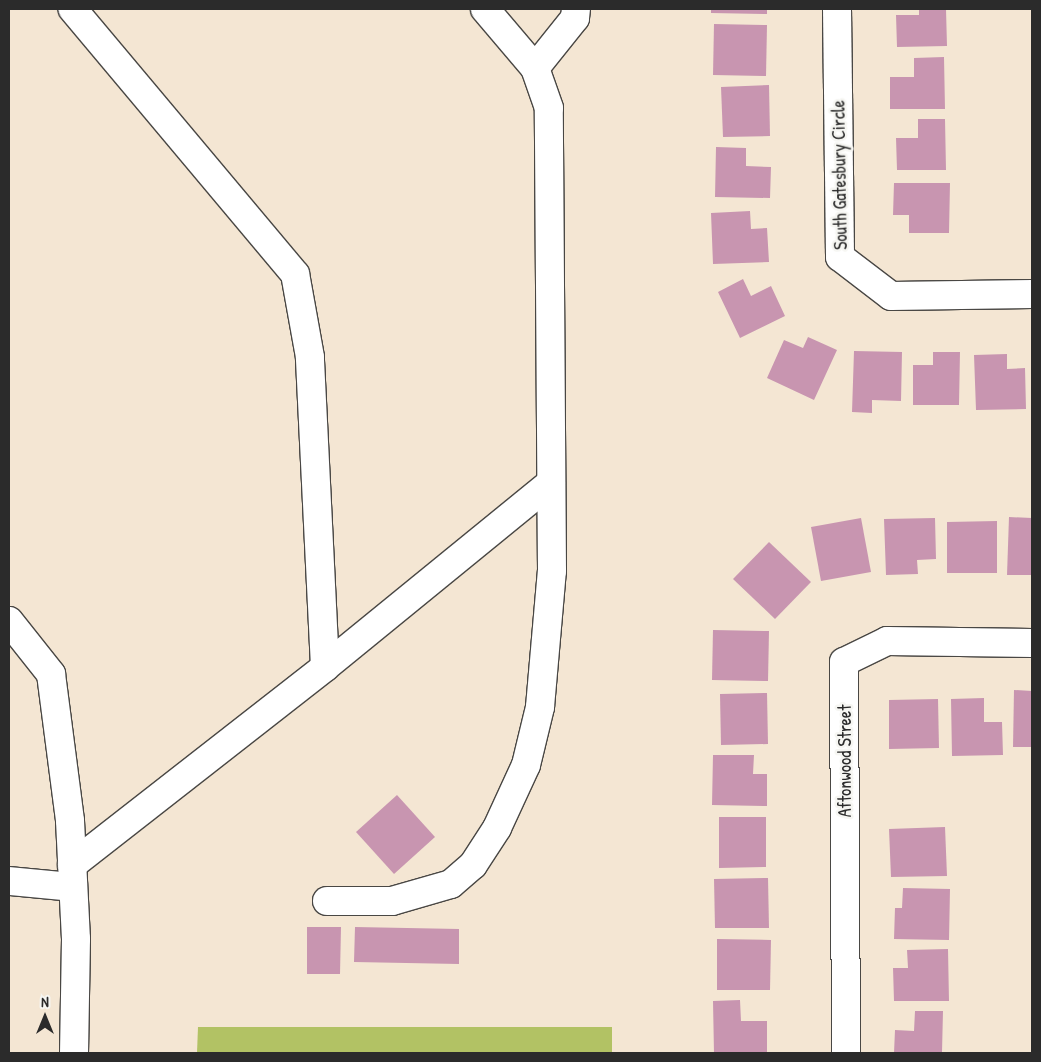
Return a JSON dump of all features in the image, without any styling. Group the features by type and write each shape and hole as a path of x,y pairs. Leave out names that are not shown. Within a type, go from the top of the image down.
{"street":[{"path":"73,9 295,274 310,357 325,668"},
{"path":"327,902 392,902 451,884 473,864 497,828 526,765 540,707 552,571 549,108 535,68 485,9"},
{"path":"535,68 575,18 576,9"},
{"name":"South Gatesbury Circle","path":"837,9 840,257 891,296 1032,294"},
{"path":"9,881 73,876 551,483"},
{"path":"9,621 51,674 73,876 74,1053"},
{"name":"Aftonwood Street","path":"846,1053 844,662 887,640 1032,643"}],"green space":[{"path":"198,1027 612,1027 612,1053 197,1053"}],"building":[{"path":"711,9 767,9 767,14 711,13"},
{"path":"919,9 946,9 947,46 897,47 896,15 919,15"},
{"path":"714,24 767,25 766,76 713,75"},
{"path":"944,57 945,109 890,109 890,77 914,77 914,58"},
{"path":"769,85 770,136 723,137 721,87"},
{"path":"918,119 945,119 946,170 897,170 896,138 918,138"},
{"path":"716,147 746,148 746,166 771,167 770,198 715,197"},
{"path":"894,183 950,183 949,233 909,233 909,215 893,215"},
{"path":"750,211 751,229 767,228 769,262 713,264 711,213"},
{"path":"743,279 751,296 771,286 785,316 740,338 718,292"},
{"path":"808,337 837,350 814,400 767,378 784,340 803,348"},
{"path":"854,351 902,352 901,401 872,400 872,413 852,412"},
{"path":"933,352 960,352 959,405 913,405 913,365 933,365"},
{"path":"1007,354 1007,369 1025,368 1026,409 976,410 974,355"},
{"path":"1009,517 1032,518 1032,575 1007,575"},
{"path":"861,518 871,572 821,581 811,527"},
{"path":"935,518 936,559 917,560 918,574 886,575 884,519"},
{"path":"997,521 997,573 947,573 947,522"},
{"path":"769,542 811,582 775,619 733,579"},
{"path":"713,630 769,631 768,681 712,680"},
{"path":"1014,690 1032,691 1032,747 1013,747"},
{"path":"767,693 768,744 721,745 720,694"},
{"path":"984,698 984,722 1002,722 1003,755 952,756 951,699"},
{"path":"938,699 939,748 889,749 889,700"},
{"path":"713,755 754,755 753,774 767,774 767,806 712,805"},
{"path":"397,795 435,837 394,874 356,832"},
{"path":"719,817 766,817 766,867 719,868"},
{"path":"945,827 947,876 891,877 889,829"},
{"path":"768,878 769,928 715,928 714,879"},
{"path":"903,888 950,889 949,940 894,939 895,908 902,908"},
{"path":"307,927 341,927 340,974 307,974"},
{"path":"355,927 459,929 459,964 354,962"},
{"path":"717,939 771,940 770,990 717,990"},
{"path":"948,949 949,1001 894,1001 893,968 908,968 907,950"},
{"path":"740,1000 741,1021 767,1021 767,1052 714,1053 713,1001"},
{"path":"915,1011 943,1011 942,1053 894,1053 895,1030 914,1031"}]}
